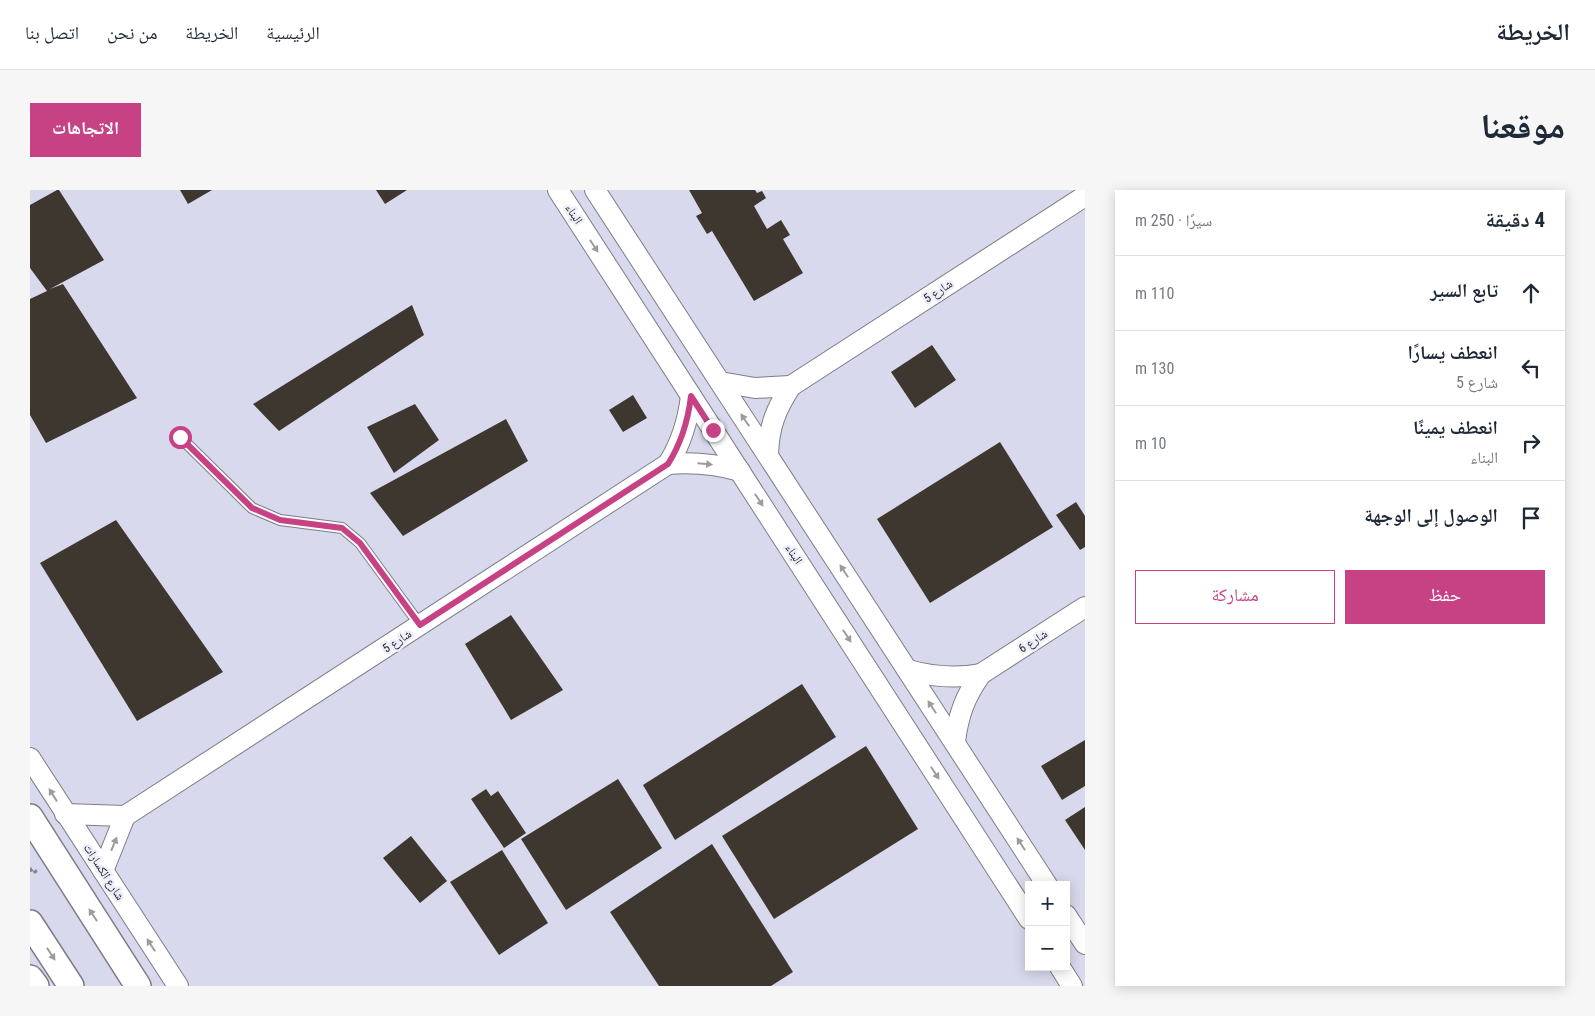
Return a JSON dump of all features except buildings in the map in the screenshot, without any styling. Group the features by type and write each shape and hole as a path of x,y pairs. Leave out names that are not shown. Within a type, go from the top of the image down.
{"street":[{"name":"البناء","path":"558,190 1025,913"},
{"path":"595,190 1044,881"},
{"name":"شارع 5","path":"768,454 773,418 791,386 1085,196"},
{"name":"شارع 5","path":"720,382 755,388 791,386"},
{"name":"شارع 5","path":"125,816 668,464 678,449 685,432 691,396"},
{"path":"668,464 705,463 740,471"},
{"name":"شارع 6","path":"955,742 962,706 981,674 1085,607"},
{"name":"شارع 6","path":"908,670 944,678 981,674"},
{"name":"شارع الكسارات","path":"30,758 178,986"},
{"path":"65,814 125,816 103,871"},
{"path":"30,817 138,986"},
{"path":"1070,921 1085,944"},
{"path":"30,923 71,986"},
{"path":"1062,971 1071,985"},
{"path":"30,978 36,986"}],"lane":[{"path":"180,437 252,508 280,520 342,528 360,543 420,625"}],"shaded area":[{"path":"30,190 1085,190 1085,986 30,986"}],"route":[{"path":"180,437 252,508 280,520 342,528 360,543 420,625 668,464 678,449 685,432 691,396 713,430"}]}
